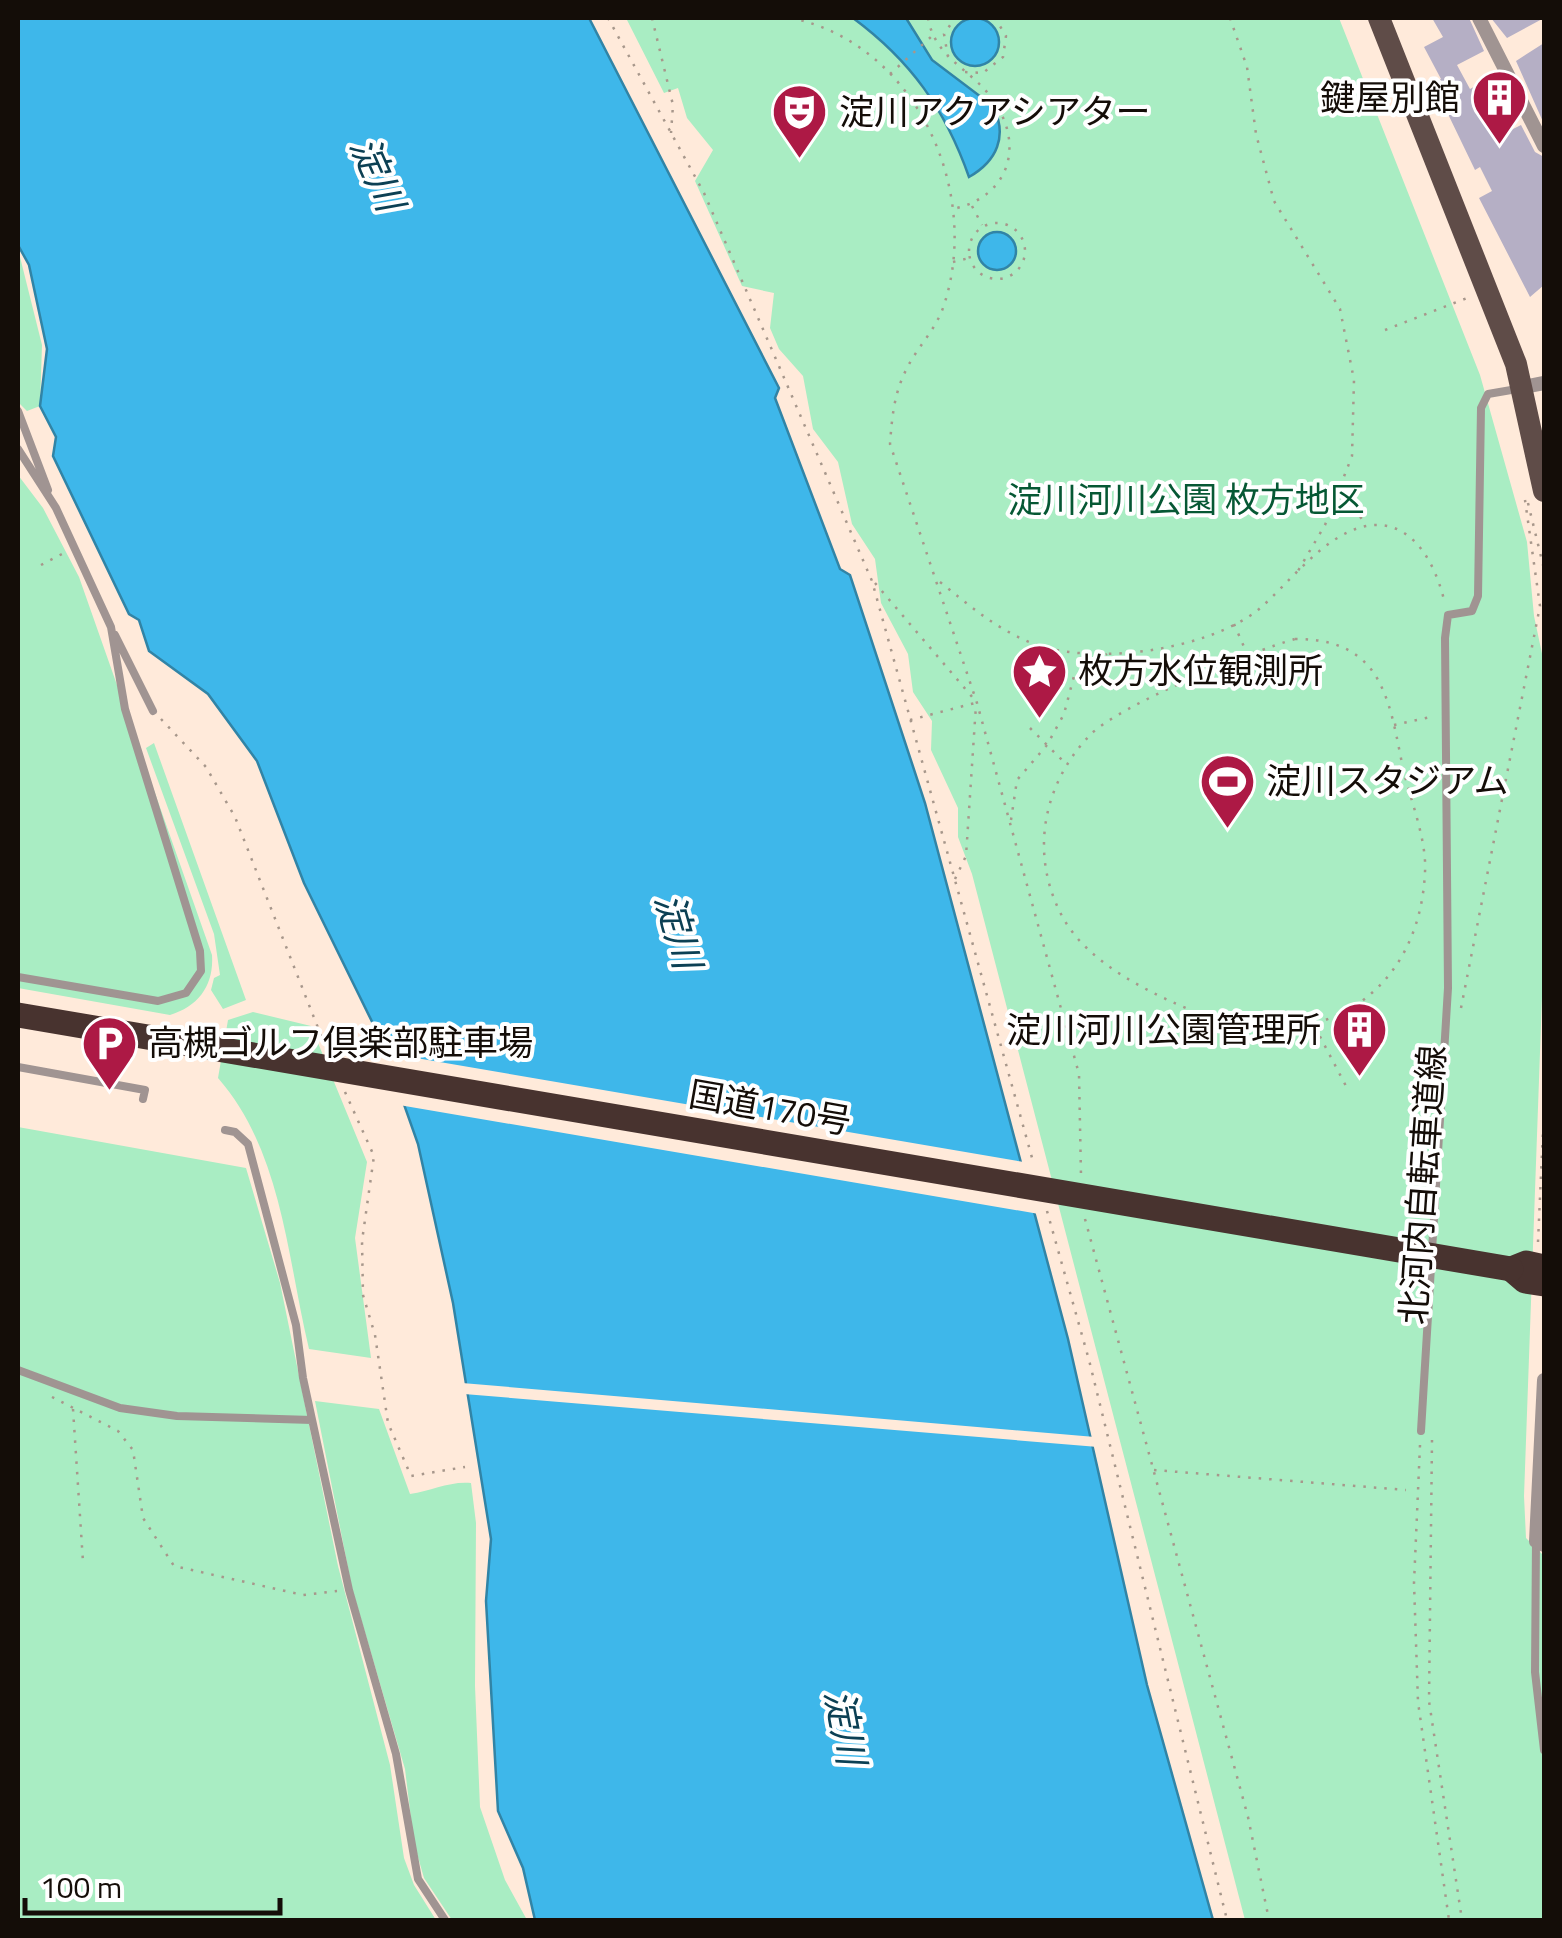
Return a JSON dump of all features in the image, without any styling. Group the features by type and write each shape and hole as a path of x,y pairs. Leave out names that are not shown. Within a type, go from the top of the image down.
{"highway":[{"name":"国道170号","path":"18,1015 1532,1269"}],"main road":[{"path":"1379,18 1534,385 1531,494"}],"street":[{"path":"1479,18 1544,146"},
{"path":"1540,1543 1544,1380"}],"lane":[{"path":"1421,1431 1448,988 1448,615 1472,611 1478,596 1482,408 1488,394 1534,385"},
{"path":"18,412 56,508 153,711"},
{"path":"18,449 56,508"},
{"path":"18,977 158,1001 186,993 200,971 200,950 125,709 111,626"},
{"path":"18,1067 145,1090 143,1099"},
{"path":"225,1130 235,1132 248,1144 296,1325 349,1590 396,1754 418,1879 444,1920"},
{"path":"18,1370 120,1408 177,1416 312,1420"},
{"path":"1540,1543 1536,1672 1544,1750"}],"path":[{"path":"608,18 704,194 872,580 1035,1168"},
{"path":"652,18 673,105 671,133"},
{"path":"791,18 836,34 890,74 926,120 954,209 958,230 944,305 894,400 890,444 977,702 1079,1074 1082,1187"},
{"path":"928,18 933,35 954,66 983,86 996,104 1008,140 1008,164 999,184 986,199 954,209"},
{"path":"954,66 944,45 944,34 956,18"},
{"path":"954,66 983,73 1003,57 1006,36 995,18"},
{"path":"1230,18 1247,67 1256,134 1274,201 1340,308 1354,380 1352,456 1341,490 1292,581"},
{"path":"890,74 933,35"},
{"path":"971,204 982,227"},
{"path":"1001,223 1017,230 1024,246 1022,264 1012,274 994,279 978,272 970,258 970,244 982,227 1001,223"},
{"path":"952,262 970,258"},
{"path":"1385,330 1472,296"},
{"path":"1341,490 1351,509 1368,526 1394,530 1418,544 1433,562 1448,615"},
{"path":"1531,494 1544,569"},
{"name":"北河内自転車道線","path":"1459,1022 1540,606 1531,494"},
{"path":"939,581 982,618 1049,647 1107,654 1192,640 1234,624 1292,581 1320,551 1368,526"},
{"path":"41,565 76,547"},
{"path":"872,580 977,702 966,856 954,880"},
{"path":"1234,624 1248,658"},
{"path":"1295,639 1322,639 1349,650 1369,668 1394,725 1426,870 1403,954 1380,987 1344,1014 1314,1026 1264,1032 1228,1024 1144,988 1097,956 1062,917 1042,855 1048,801 1066,764 1093,732 1129,710 1248,658 1295,639"},
{"path":"1049,647 1068,690"},
{"path":"1011,822 1018,780 1047,746 1064,714 1074,676 1107,654"},
{"path":"909,720 977,702"},
{"path":"153,711 206,767 235,817 327,1052"},
{"path":"1394,725 1446,714"},
{"path":"1030,728 1066,764"},
{"path":"1314,1026 1347,1088"},
{"path":"342,1086 374,1156 362,1241 363,1294 375,1334 388,1423 411,1476 465,1467"},
{"path":"1532,1269 1544,1109"},
{"path":"1084,1204 1248,1817 1268,1920"},
{"path":"1046,1206 1089,1360 1227,1920"},
{"path":"46,1395 118,1431 133,1450 143,1518 174,1566 303,1595 349,1590"},
{"path":"73,1408 83,1562"},
{"path":"1421,1431 1414,1583 1418,1702 1450,1920"},
{"path":"1432,1432 1430,1702 1462,1920"},
{"path":"1154,1470 1406,1490"}],"green space":[{"name":"淀川河川公園 枚方地区","path":"626,18 1339,18 1480,375 1527,542 1534,616 1544,663 1544,941 1524,1496 1526,1538 1544,1556 1544,1920 1245,1920 972,874 958,837 958,808 931,750 932,721 913,692 908,654 881,603 875,559 852,524 838,462 813,429 803,376 779,349 770,328 774,293 742,286 695,181 713,150 687,118 678,88 664,93"},
{"path":"18,249 42,345 40,406 27,411 18,402"},
{"path":"18,475 43,508 79,577 212,955 203,993 189,1006 170,1015 18,988"},
{"path":"154,743 246,1000 223,1009 211,990 214,978 220,975 214,934 146,748"},
{"path":"253,1012 311,1026 367,1162 355,1238 371,1358 309,1349 269,1172 256,1138 218,1078 228,1020"},
{"path":"18,1127 246,1168 280,1283 338,1566 390,1765 404,1858 414,1885 436,1920 18,1920"},
{"path":"315,1401 379,1409 410,1494 471,1483 476,1523 475,1686 480,1807 505,1880 527,1920 452,1920 424,1878 414,1843 405,1769 352,1588"}],"water":[{"name":"淀川","path":"18,18 589,18 779,388 775,398 840,569 850,575 925,803 1068,1339 1147,1685 1213,1920 535,1920 523,1868 498,1811 486,1601 491,1539 453,1303 418,1144 382,1042 304,883 257,761 208,694 149,651 139,620 129,614 53,456 56,437 40,406 47,349 29,265 18,245"},
{"path":"853,18 906,18 932,60 993,106 1000,128 997,147 979,171 969,177 949,130 924,88 892,51"},
{"path":"975,18 992,25 999,42 992,59 975,66 958,59 951,42 958,25"},
{"path":"997,232 1010,238 1016,251 1010,264 997,270 984,264 978,251 984,238"}],"pier":[{"path":"381,1052 1024,1162 1039,1214 399,1105"},
{"path":"462,1383 1095,1437 1098,1447 464,1394"}],"building":[{"path":"1432,18 1469,18 1484,51 1457,65 1470,89 1485,81 1511,130 1521,125 1535,152 1544,157 1544,285 1530,297 1479,198 1492,191 1480,167 1475,170 1433,83 1441,79 1424,47 1443,37"},
{"path":"1491,18 1544,18 1507,38"},
{"path":"1544,43 1544,124 1516,61"}],"place":[{"name":"鍵屋別館","path":"1499,147"},
{"name":"淀川アクアシアター","path":"800,161"},
{"name":"枚方水位観測所","path":"1039,720"},
{"name":"淀川スタジアム","path":"1227,830"},
{"name":"淀川河川公園管理所","path":"1360,1079"},
{"name":"高槻ゴルフ倶楽部駐車場","path":"109,1092"}]}
